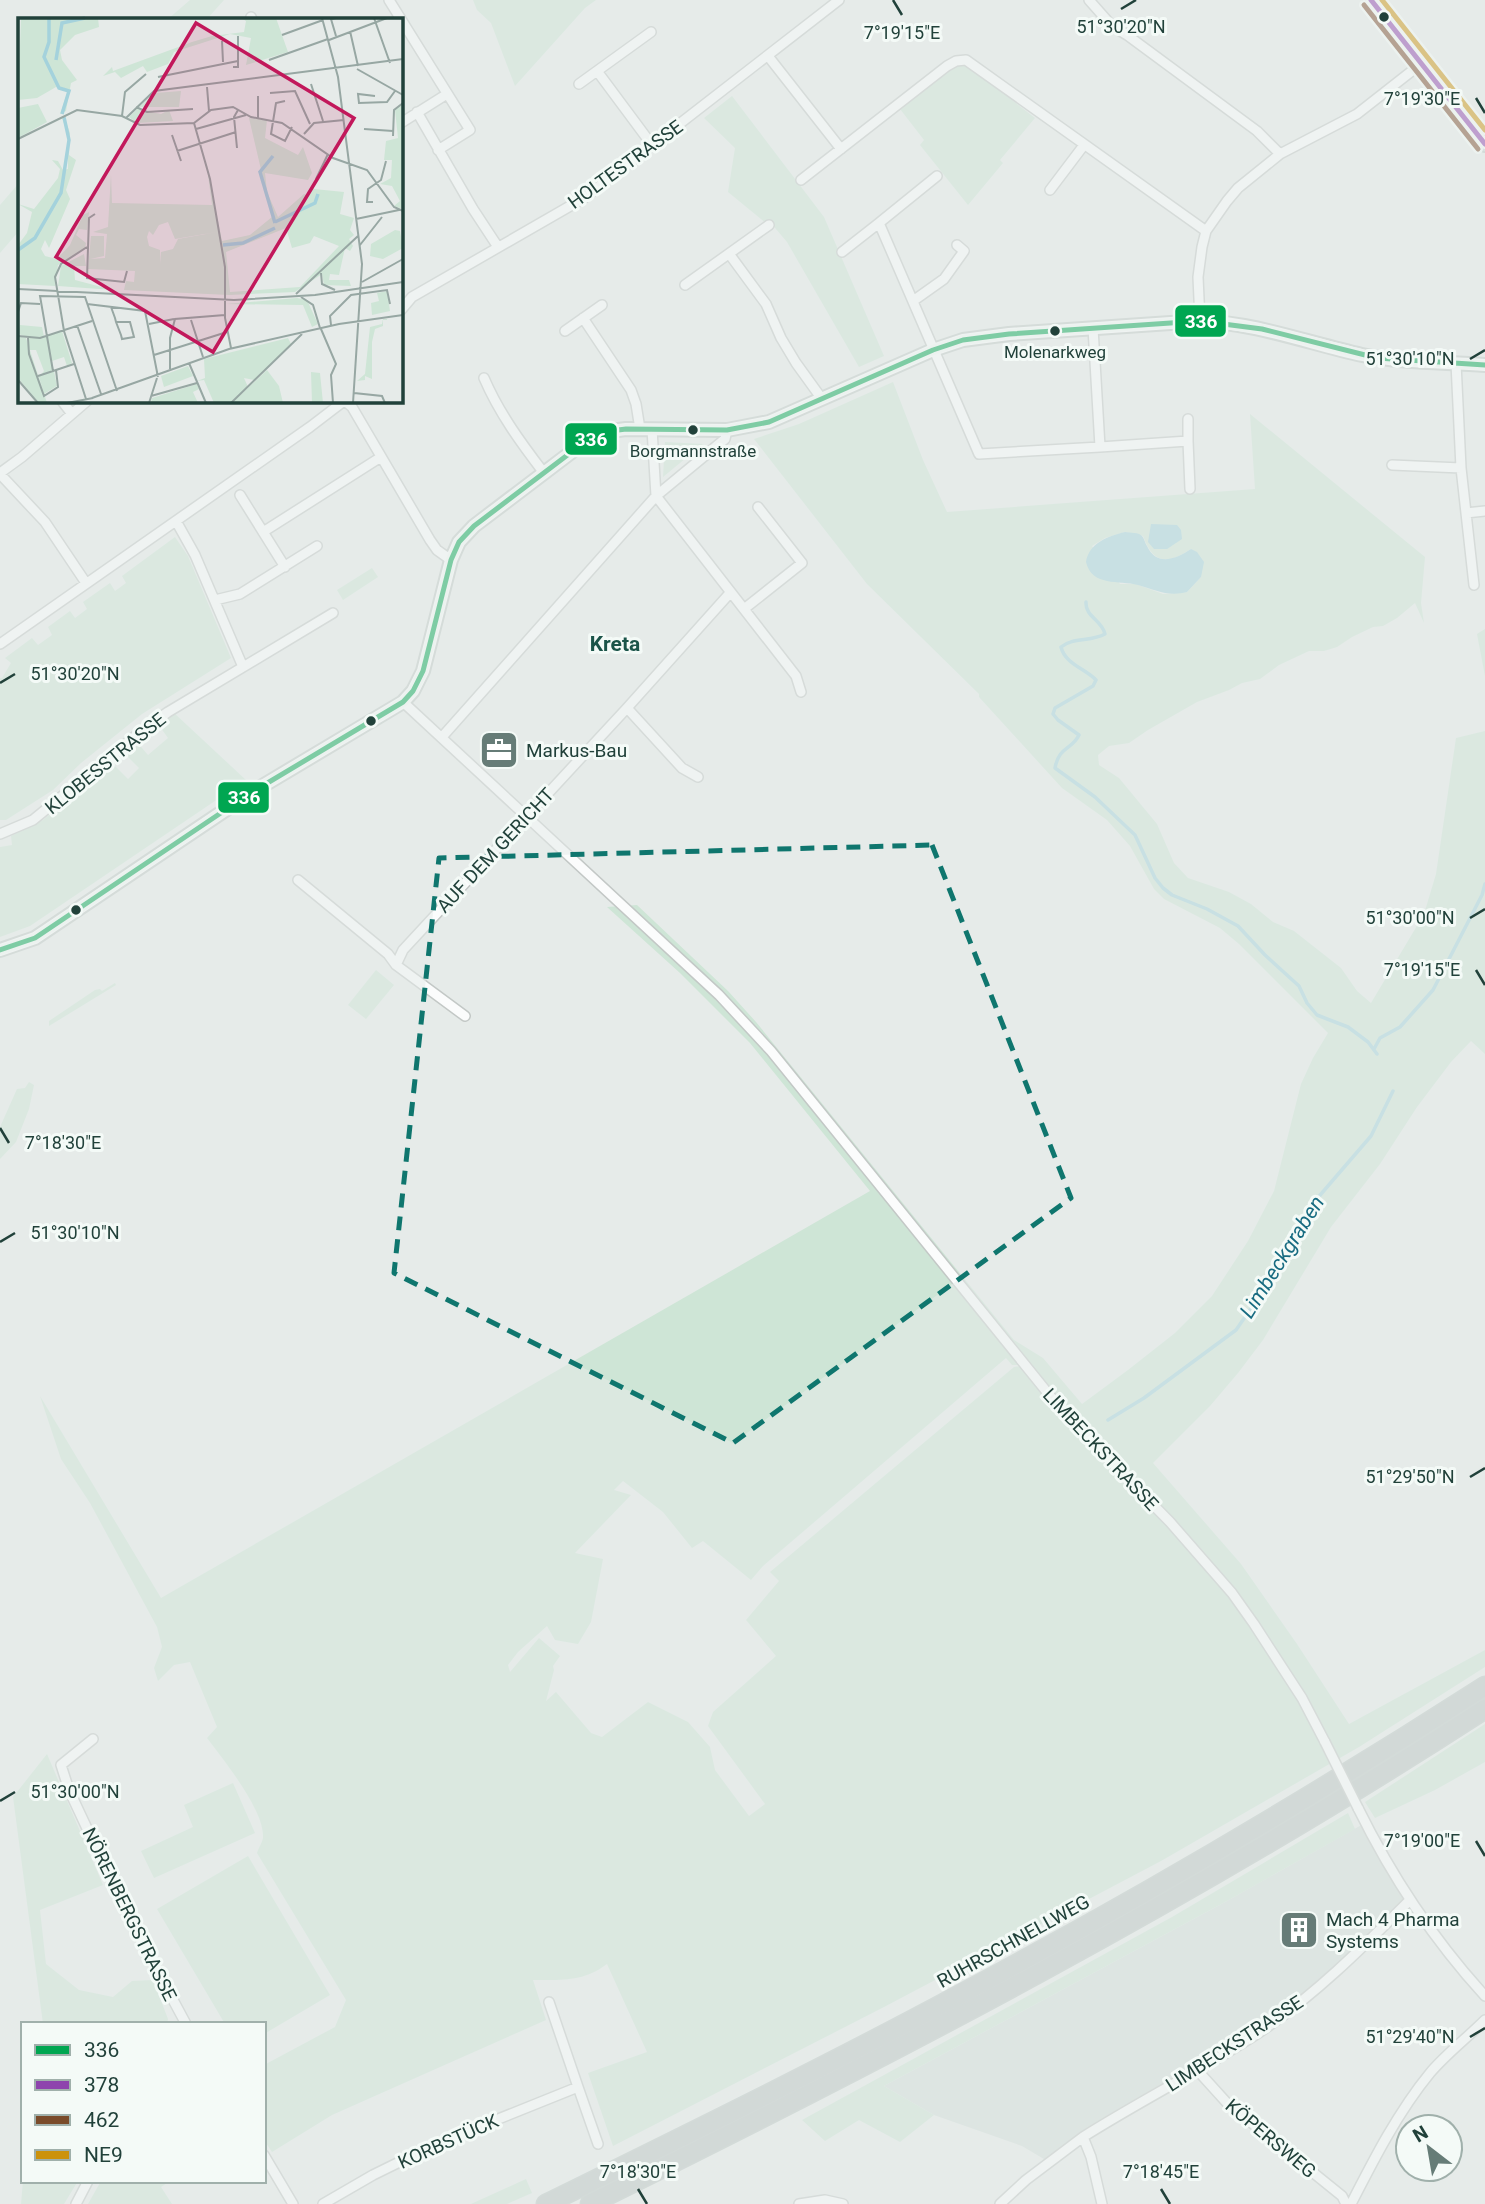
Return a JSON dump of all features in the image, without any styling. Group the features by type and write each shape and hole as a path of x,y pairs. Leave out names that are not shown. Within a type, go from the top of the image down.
{"highway":[{"name":"RUHRSCHNELLWEG","path":"546,2204 872,2041 1086,1926 1308,1797 1485,1686"},
{"name":"RUHRSCHNELLWEG","path":"590,2204 796,2102 1053,1966 1246,1856 1485,1709"}],"main road":[{"path":"1371,0 1485,144"}],"street":[{"path":"389,0 400,18"},
{"name":"HOLTESTRASSE","path":"402,309 412,297 584,198 839,0"},
{"path":"1089,0 1112,26 1246,122 1280,154"},
{"path":"402,21 470,130 438,149"},
{"path":"579,84 651,32"},
{"path":"768,56 841,149"},
{"path":"802,180 956,61 966,60 1206,231"},
{"path":"1200,321 1198,277 1206,231 1238,188 1280,154 1357,114 1422,63"},
{"path":"597,71 652,145"},
{"path":"402,121 447,94"},
{"path":"417,112 498,247"},
{"path":"1050,190 1084,145"},
{"path":"842,252 937,176"},
{"path":"879,223 979,454 1188,441"},
{"path":"685,285 769,225"},
{"path":"913,301 944,279 964,251 957,245"},
{"path":"730,255 766,304 791,354 822,398"},
{"path":"565,331 602,305"},
{"path":"583,318 631,390 646,429 656,496 796,676 801,692"},
{"path":"0,950 35,938 249,794 403,702 413,691 423,671 451,560 459,542 474,526 591,438 614,430 727,430 769,422 933,350 963,340 1093,328 1200,321 1230,322 1364,355 1485,365"},
{"path":"1093,328 1100,447"},
{"path":"1456,363 1461,468 1475,585"},
{"path":"484,378 512,430 544,473"},
{"path":"63,402 72,414"},
{"path":"86,583 45,522 0,473 87,402"},
{"path":"0,644 343,402"},
{"path":"345,402 352,407 430,540 437,550 451,560"},
{"path":"1188,419 1190,489"},
{"path":"442,737 656,496 725,439 727,430"},
{"path":"263,532 381,457"},
{"path":"1392,464 1461,468"},
{"path":"240,495 285,566"},
{"path":"744,609 802,563 758,507"},
{"path":"1466,513 1485,511"},
{"path":"177,521 195,555 243,667"},
{"path":"215,600 240,594 317,546"},
{"name":"AUF DEM GERICHT","path":"396,965 403,950 730,593"},
{"name":"KLOBESSTRASSE","path":"0,834 33,820 144,729 197,694 333,613"},
{"name":"LIMBECKSTRASSE","path":"403,702 719,995 771,1051 1068,1418 1170,1522 1231,1593 1302,1698 1389,1868 1409,1901 1351,1959 1313,1992 1258,2033 1083,2137 1026,2180 1000,2204"},
{"path":"627,708 681,768 698,777"},
{"path":"298,880 388,954 396,965 465,1016"},
{"name":"NÖRENBERGSTRASSE","path":"93,1739 61,1765 69,1790 129,1918 176,2006 177,2022"},
{"path":"1409,1901 1449,1955 1485,1996"},
{"path":"549,2001 598,2144"},
{"path":"176,2006 185,2022"},
{"path":"1351,2204 1417,2090 1432,2071 1485,2020"},
{"name":"KÖPERSWEG","path":"1198,2071 1227,2103 1342,2196 1346,2204"},
{"name":"KORBSTÜCK","path":"323,2204 373,2175 436,2144 578,2087"},
{"path":"1083,2137 1091,2157 1102,2204"},
{"path":"266,2158 293,2204"},
{"path":"76,2204 87,2183"},
{"path":"799,2204 825,2200 843,2204"}],"highlighted area":[{"path":"932,845 1071,1198 733,1443 394,1273 439,858"}],"shaded area":[{"path":"1365,1823 1409,1901 1295,2007 1049,2162 1022,2146 934,2115 884,2086 1227,1901"}],"green space":[{"path":"190,0 224,0 208,18 169,18"},
{"path":"473,0 596,0 585,8 515,86 491,23 477,10"},
{"path":"957,64 966,64 1035,118 1000,160 1003,163 968,205 920,145 924,140 900,109"},
{"path":"732,96 824,217 884,356 859,367 787,242 770,222 767,224 728,192 735,148 704,118"},
{"path":"18,184 18,232 0,253 0,205"},
{"path":"893,382 923,460 947,512 1255,489 1250,414 1425,557 1421,603 1424,623 1415,603 1383,626 1373,627 1337,647 1324,651 1309,651 1279,665 1260,679 1242,683 1197,702 1129,743 1109,746 1098,755 1099,765 1119,778 1157,824 1174,863 1188,878 1229,892 1251,904 1273,922 1294,931 1341,968 1357,991 1371,1003 1424,914 1436,874 1456,738 1485,731 1485,1054 1471,1041 1451,1062 1417,1107 1380,1164 1331,1227 1263,1340 1210,1406 1153,1463 1241,1564 1349,1724 1485,1650 1485,1667 1359,1747 1161,1861 613,2146 588,2073 647,2052 607,1964 581,1977 533,1980 546,2020 332,2115 272,2152 266,2143 266,2064 335,2027 346,2000 257,1853 263,1838 262,1827 242,1786 207,1738 217,1727 190,1662 174,1665 158,1681 154,1668 162,1647 157,1627 90,1503 61,1459 40,1396 161,1598 870,1191 750,1043 680,973 607,907 637,905 728,991 1014,1340 1043,1358 1082,1404 1175,1333 1212,1296 1248,1241 1274,1191 1301,1084 1328,1033 1220,928 1164,899 1154,889 1130,846 1107,820 1062,788 979,694 867,584 754,439 799,424","holes":["1125,532 1143,536 1151,552 1162,559 1175,558 1191,549 1201,577 1187,592 1163,594 1136,584 1120,584 1092,546 1105,538","1006,1358 1012,1365 1026,1365 1014,1367 770,1572 779,1581 746,1620 776,1656 713,1712 708,1726 765,1804 749,1816 715,1770 710,1747 688,1722 648,1702 602,1737 591,1733 556,1692 546,1701 553,1666 560,1656 539,1638 510,1672 508,1665 518,1652 547,1626 555,1640 578,1644 591,1622 603,1559 575,1553 631,1495 614,1490 623,1481 663,1512 692,1548 703,1541 751,1580 763,1566"]},
{"path":"665,442 703,444 663,477"},
{"path":"175,537 188,556 231,658 142,714 81,763 53,790 6,820 0,820 0,678 11,663 5,658 32,638 38,645 52,635 48,627 70,611 75,618 87,609 83,602 110,583 115,591 126,583 122,576"},
{"path":"372,568 378,577 343,600 337,590"},
{"path":"1485,629 1485,676 1477,634"},
{"path":"173,712 246,780 30,926 0,937 0,847 12,845 11,836 43,820 112,763 128,779 139,768 124,753 136,741 148,755 168,738 158,724"},
{"path":"376,970 394,985 366,1019 348,1005"},
{"path":"115,983 116,985 49,1026 49,1021 95,990 102,991"},
{"path":"29,1082 34,1085 29,1109 16,1142 0,1159 0,1127 17,1089 25,1088"},
{"path":"1485,1724 1485,1762 1435,1790 1375,1818 1365,1802"},
{"path":"47,1754 103,1885 40,1910 46,1964 79,1990 113,1997 132,1981 153,1980 167,2022 43,2022 13,1797"},
{"path":"233,1783 255,1833 154,1878 141,1851 193,1827 184,1805"},
{"path":"1348,1813 1355,1829 884,2086 934,2115 900,2142 859,2120 825,2141 802,2120 1172,1917"},
{"path":"248,1856 330,1995 266,2033 266,2022 224,2022 157,1909"},
{"path":"526,2179 532,2193 507,2204 471,2204"},
{"path":"23,2183 77,2183 64,2204 21,2204"},
{"path":"100,2183 167,2183 161,2187 172,2204 88,2204"}],"water":[{"path":"1151,524 1177,525 1182,539 1167,549 1154,549 1148,542"},
{"path":"1125,532 1143,537 1151,552 1161,559 1179,556 1191,549 1197,552 1204,562 1201,577 1187,592 1174,594 1100,579 1089,570 1086,562 1088,555 1095,545 1106,538"}],"waterway":[{"name":"Limbeckgraben","path":"1086,602 1088,611 1101,625 1105,634 1061,647 1071,662 1096,680 1093,686 1055,708 1053,714 1058,720 1079,735 1059,756 1055,768 1095,797 1135,835 1155,878 1163,888 1172,895 1207,909 1238,926 1299,986 1307,1003 1317,1015 1348,1027 1368,1042 1377,1054"},
{"path":"1374,1049 1380,1038 1400,1027 1433,990 1482,895 1485,884"},
{"name":"Limbeckgraben","path":"1108,1420 1144,1398 1236,1330 1315,1201 1371,1136 1393,1091"}],"transit line":[{"name":"378","path":"1371,0 1485,144"},
{"name":"NE9","path":"1382,0 1485,130"},
{"name":"462","path":"1364,5 1478,149"},
{"name":"336","path":"0,950 35,938 249,794 403,702 413,691 423,671 451,560 459,542 474,526 582,444 603,432 626,429 727,430 769,422 933,350 963,340 1009,334 1200,321 1262,329 1377,358 1485,365"}],"place":[{"name":"Molenarkweg","path":"1055,331"},
{"name":"Borgmannstraße","path":"693,430"},
{"name":"Markus-Bau","path":"499,750"},
{"name":"Mach 4 Pharma Systems","path":"1299,1930"}],"district":[{"name":"Kreta","path":"615,644"}]}
